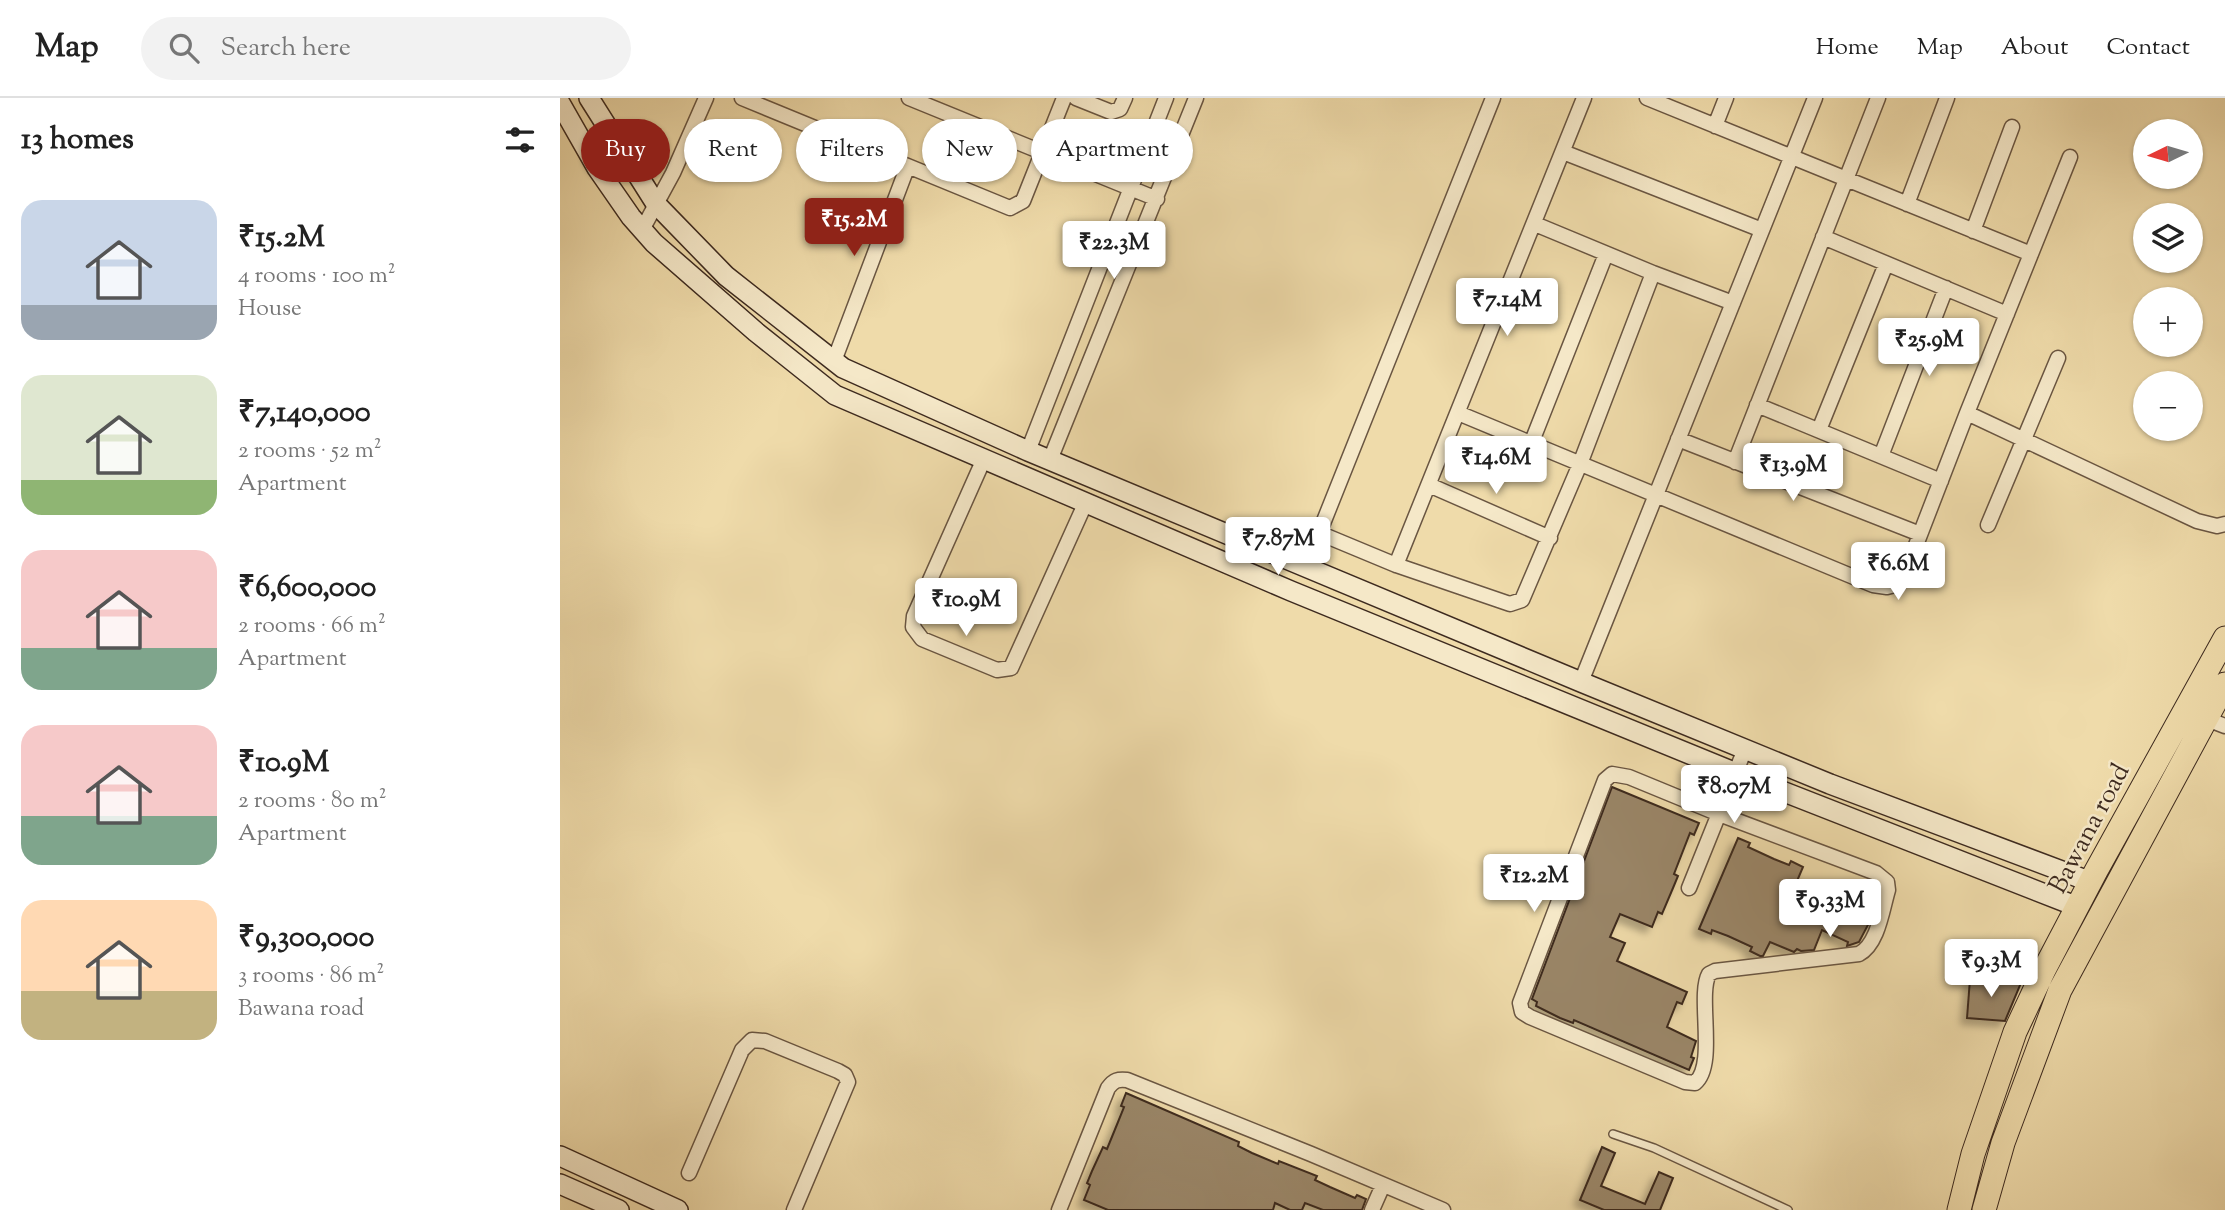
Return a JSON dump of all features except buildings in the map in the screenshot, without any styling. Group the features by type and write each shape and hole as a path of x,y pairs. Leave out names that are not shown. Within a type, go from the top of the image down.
{"main road":[{"name":"Bawana road","path":"1959,1210 1973,1154 2012,1039 2044,970 2225,638"},
{"name":"Bawana road","path":"1984,1210 2003,1143 2060,990 2176,772 2220,706"}],"street":[{"path":"589,98 656,204 726,276 843,368 1028,451 1745,750 2091,882"},
{"path":"642,230 673,173 706,98"},
{"path":"743,98 796,120"},
{"path":"909,98 1031,147"},
{"path":"1056,119 1065,98"},
{"path":"1076,98 1111,112 1120,109 1125,98"},
{"path":"1028,451 1166,98"},
{"path":"1050,460 1196,98"},
{"path":"1306,566 1493,98"},
{"path":"1396,565 1584,98"},
{"path":"1647,98 1668,102 1715,126 2031,254"},
{"path":"1715,126 1726,98"},
{"path":"1581,682 1815,98"},
{"path":"1735,462 1878,98"},
{"path":"1907,204 1947,98"},
{"path":"560,103 597,169 642,230 720,302 835,395 1085,504 1736,774 2078,907"},
{"path":"1973,231 2012,127"},
{"path":"1563,152 1762,230"},
{"path":"1458,413 1873,585 1887,587 1899,584 2070,157"},
{"path":"908,167 1010,208 1023,201 1031,181"},
{"path":"834,361 901,182"},
{"path":"1117,182 1157,199"},
{"path":"1535,224 1733,303"},
{"path":"1823,237 2007,314"},
{"path":"1531,444 1606,254"},
{"path":"1818,430 1886,264"},
{"path":"1319,533 1396,565 1510,604 1517,603 1527,593 1550,538 1653,273"},
{"path":"1881,456 1946,288"},
{"path":"1988,525 2058,358"},
{"path":"1757,405 1941,481"},
{"path":"1967,413 2206,525 2225,524"},
{"path":"1678,439 1920,534"},
{"path":"983,461 914,616 913,627 922,639 997,670 1011,668 1085,504"},
{"path":"1429,485 1550,538"},
{"path":"1689,888 1745,750"},
{"path":"1612,774 1629,776 1719,814 1884,877 1888,890 1867,949 1858,954 1715,971 1709,974 1706,985 1707,1024 1702,1073 1695,1083 1685,1082 1522,1012 1520,1003 1523,990 1605,780 1612,774"},
{"path":"689,1173 742,1050 752,1040 765,1041 838,1071 845,1075 848,1082 794,1210"},
{"path":"1059,1210 1108,1088 1118,1079 1127,1080 1443,1210"},
{"path":"560,1156 678,1210"},
{"path":"560,1184 619,1210"},
{"path":"1372,1210 1383,1185"}],"lane":[{"path":"1612,1133 1654,1148 1788,1210"}]}
